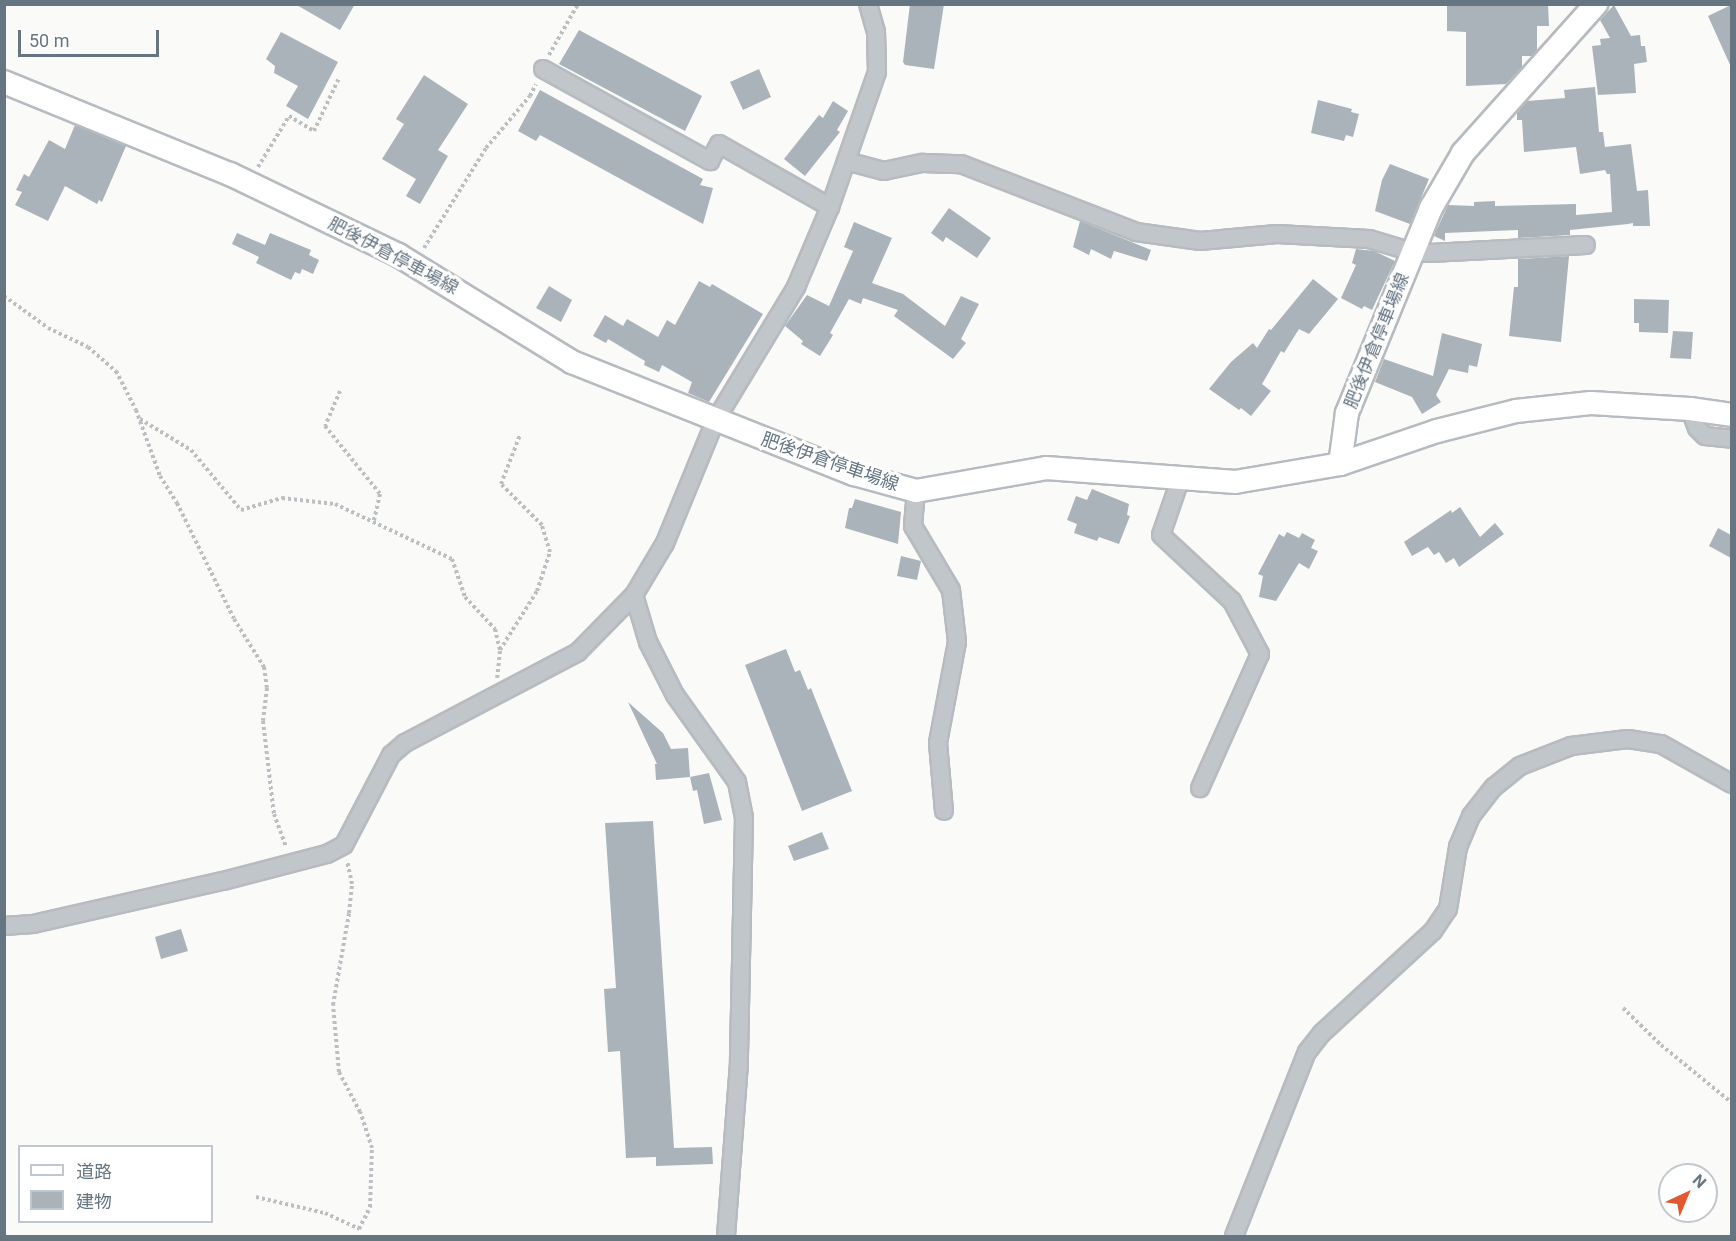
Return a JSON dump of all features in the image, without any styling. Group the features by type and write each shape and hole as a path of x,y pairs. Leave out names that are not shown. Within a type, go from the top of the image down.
{"main road":[{"name":"肥後伊倉停車場線","path":"4,82 113,125 248,183 414,264 572,362 715,421 854,474 916,491 1046,468 1235,482 1340,464 1347,412 1431,208 1463,153 1596,4"},
{"path":"1340,464 1437,431 1516,411 1591,403 1690,409 1731,415"}],"street":[{"path":"4,927 33,924 327,854 344,845 391,755 405,743 578,652 634,595 665,543 715,421 795,287 830,207 877,72 876,32 868,4"},
{"path":"543,69 711,161 719,144 830,207"},
{"path":"846,161 884,171 923,163 961,164 1136,232 1200,241 1277,234 1370,239 1413,252 1586,245"},
{"path":"1690,409 1697,428 1705,436 1731,439"},
{"path":"1181,477 1161,535 1232,601 1260,654 1200,788"},
{"path":"916,491 913,526 951,590 957,642 938,743 944,811"},
{"path":"634,595 648,642 675,694 736,782 744,817 739,1063 726,1236"},
{"path":"1234,1236 1307,1052 1322,1033 1433,931 1448,909 1458,847 1471,816 1494,787 1520,766 1572,746 1628,739 1661,744 1731,784"}],"path":[{"path":"414,264 486,148 530,96 560,32 578,4"},
{"path":"248,183 289,116 314,131 339,78"},
{"path":"4,296 48,328 88,348 116,371 139,418 160,476 177,503 234,619 264,667 267,688 263,721 274,814 292,864"},
{"path":"340,391 325,426 380,494 374,521"},
{"path":"139,418 191,450 241,510 282,498 335,504 452,560 465,597 495,629 500,651 494,696"},
{"path":"500,651 537,591 550,552 542,525 501,484 520,435"},
{"path":"256,1197 325,1213 359,1229 370,1207 372,1148 360,1112 339,1072 333,1005 352,884 344,845"},
{"path":"1623,1008 1661,1045 1731,1103"}],"building":[{"path":"295,4 355,4 340,30"},
{"path":"910,4 944,4 934,69 905,65 903,62"},
{"path":"1447,4 1548,4 1549,26 1537,26 1537,50 1532,56 1522,56 1522,67 1506,84 1466,86 1466,32 1447,31"},
{"path":"1614,5 1631,36 1640,35 1641,46 1645,46 1647,62 1634,64 1636,93 1598,95 1592,46 1601,45 1600,39 1610,38 1600,20"},
{"path":"1731,5 1731,67 1708,16"},
{"path":"579,30 702,96 685,131 559,64"},
{"path":"281,32 338,62 308,119 286,106 298,86 274,73 275,66 266,59"},
{"path":"759,69 771,97 743,110 730,82"},
{"path":"424,75 468,104 438,150 448,156 420,204 406,196 416,179 382,159 404,124 396,119"},
{"path":"1595,87 1599,132 1603,132 1605,147 1631,144 1637,191 1648,190 1650,226 1633,226 1633,223 1570,230 1570,235 1518,238 1518,230 1445,233 1445,241 1434,236 1448,205 1474,206 1474,202 1495,201 1495,206 1576,204 1576,215 1612,212 1610,174 1607,174 1605,170 1580,174 1576,147 1524,152 1522,120 1517,120 1517,113 1527,101 1565,98 1564,90"},
{"path":"540,90 703,179 700,185 713,188 703,224 540,135 536,141 518,131"},
{"path":"1318,100 1352,109 1351,112 1359,114 1353,137 1346,135 1344,141 1311,133"},
{"path":"833,101 848,111 837,130 840,132 805,176 784,159 819,115 823,118"},
{"path":"75,125 126,146 102,202 99,200 97,204 65,186 48,221 15,205 22,192 16,190 24,174 29,177 49,140 65,149"},
{"path":"1390,164 1429,179 1410,224 1375,211 1382,180"},
{"path":"949,208 991,238 977,258 946,237 943,242 931,233"},
{"path":"1080,221 1151,250 1147,261 1114,251 1111,259 1091,249 1089,255 1073,247"},
{"path":"854,222 892,238 872,283 903,294 945,326 961,296 979,304 961,339 966,343 953,359 894,316 898,310 863,298 861,304 849,299 830,333 833,335 820,356 801,344 803,341 785,326 807,295 829,306 853,251 844,247"},
{"path":"237,233 265,245 270,233 311,250 309,255 319,260 313,274 302,269 300,274 295,272 291,280 256,263 259,257 232,244"},
{"path":"1356,249 1374,251 1395,261 1372,310 1364,306 1362,309 1341,298 1356,265 1352,263"},
{"path":"1569,256 1561,342 1509,336 1514,287 1518,287 1518,259"},
{"path":"1313,279 1338,299 1309,334 1299,329 1284,353 1281,351 1262,384 1271,391 1251,416 1209,389 1231,362 1253,343 1257,348 1269,329 1271,330"},
{"path":"699,281 710,287 712,284 763,314 709,402 688,393 692,382 662,365 659,372 644,365 645,361 608,339 606,343 593,336 605,315 623,326 627,319 658,337 667,320 675,325"},
{"path":"549,286 572,300 561,322 536,308"},
{"path":"1634,299 1669,300 1668,333 1639,332 1639,323 1634,323"},
{"path":"1673,331 1693,332 1691,359 1670,358"},
{"path":"1442,333 1482,344 1477,367 1469,365 1468,373 1449,369 1436,395 1441,402 1422,414 1412,397 1375,382 1384,359 1433,376"},
{"path":"1092,489 1129,504 1127,515 1130,516 1119,544 1099,537 1097,541 1074,533 1077,524 1067,520 1076,496 1087,500"},
{"path":"855,499 901,512 898,544 845,528 849,508 852,508"},
{"path":"1460,507 1480,537 1495,523 1504,534 1459,567 1454,558 1446,563 1439,552 1434,555 1428,547 1412,556 1404,542 1451,510 1452,513"},
{"path":"1718,528 1731,535 1731,558 1709,546"},
{"path":"1287,532 1299,538 1302,533 1315,540 1311,548 1318,551 1309,569 1299,563 1276,601 1259,597 1263,576 1258,574 1279,534 1284,537"},
{"path":"901,556 921,561 917,580 897,576"},
{"path":"786,649 795,672 800,670 808,690 811,688 852,791 802,811 745,665"},
{"path":"628,702 663,733 671,749 688,748 690,777 656,780 655,764 657,764"},
{"path":"709,773 722,820 704,824 697,790 693,791 690,777"},
{"path":"653,821 674,1148 712,1147 713,1164 656,1166 656,1157 626,1158 620,1051 608,1052 604,989 616,988 605,823"},
{"path":"822,832 829,849 794,861 788,846"},
{"path":"181,929 188,951 161,959 155,937"}]}
